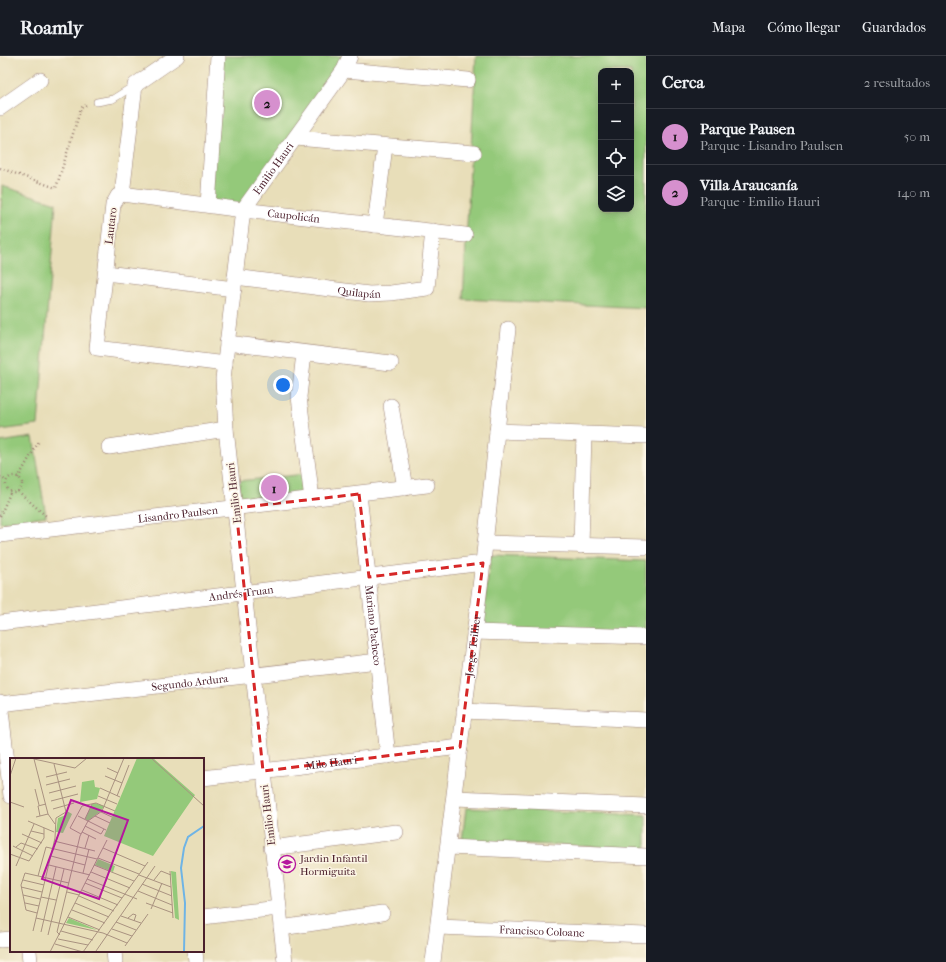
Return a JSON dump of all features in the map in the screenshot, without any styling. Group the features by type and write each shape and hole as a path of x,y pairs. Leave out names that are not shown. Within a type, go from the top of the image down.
{"street":[{"path":"135,85 177,56"},
{"path":"208,205 218,56"},
{"name":"Emilio Hauri","path":"285,962 263,771 236,508 226,429 223,392 225,364 243,210 344,70 350,56"},
{"path":"344,70 468,80"},
{"path":"0,108 40,80"},
{"name":"Lautaro","path":"135,85 122,194 118,196 113,205 97,348 225,364"},
{"path":"296,138 474,153"},
{"path":"375,225 385,146"},
{"name":"Caupolicán","path":"122,194 243,210 465,235"},
{"name":"Quilapán","path":"106,273 369,294 390,293 427,288 433,231"},
{"name":"Jorge Teillier","path":"433,962 455,798 464,711 483,563 508,329"},
{"path":"227,343 391,363"},
{"path":"304,352 299,397 312,499"},
{"path":"391,406 405,488"},
{"path":"109,447 226,429"},
{"path":"497,431 646,436"},
{"path":"581,546 584,434"},
{"name":"Lisandro Paulsen","path":"0,535 427,485"},
{"name":"Mariano Pacheco","path":"358,494 369,577 388,756"},
{"path":"485,543 646,547"},
{"name":"Andrés Truan","path":"0,623 483,563"},
{"path":"474,632 646,638"},
{"name":"Segundo Ardura","path":"0,703 378,661"},
{"path":"0,703 10,788"},
{"path":"464,711 646,720"},
{"name":"Milo Hauri","path":"204,778 460,747"},
{"path":"455,798 646,806"},
{"path":"272,848 396,832"},
{"path":"448,847 646,856"},
{"path":"204,917 278,908"},
{"path":"281,928 382,913"},
{"name":"Francisco Coloane","path":"438,927 646,935"},
{"path":"0,940 10,939"},
{"path":"29,952 30,962"},
{"path":"114,952 115,962"},
{"path":"194,952 196,962"}],"lane":[{"path":"98,102 113,99 135,85"}],"path":[{"path":"0,168 56,188 81,108 90,102"},
{"path":"18,478 39,441"},
{"path":"0,477 7,481"},
{"path":"11,492 7,488 7,481 10,477 18,478 22,484 18,491"},
{"path":"11,492 18,491 46,516"},
{"path":"0,516 11,492"}],"highlighted area":[{"path":"359,494 369,577 483,563 460,747 263,771 236,508"}],"green space":[{"path":"220,56 348,56 243,207 210,204"},
{"path":"476,56 646,56 646,308 463,299"},
{"path":"2,186 56,203 38,425 0,430 0,233"},
{"path":"33,437 46,516 0,523 0,442"},
{"path":"306,474 309,495 241,502 238,481"},
{"path":"491,555 646,561 646,637 481,628"},
{"path":"466,808 646,815 646,849 462,841"}],"place":[{"name":"Villa Araucanía","path":"267,103"},
{"name":"Parque Pausen","path":"274,488"},
{"name":"Jardin Infantil Hormiguita","path":"287,864"}]}
